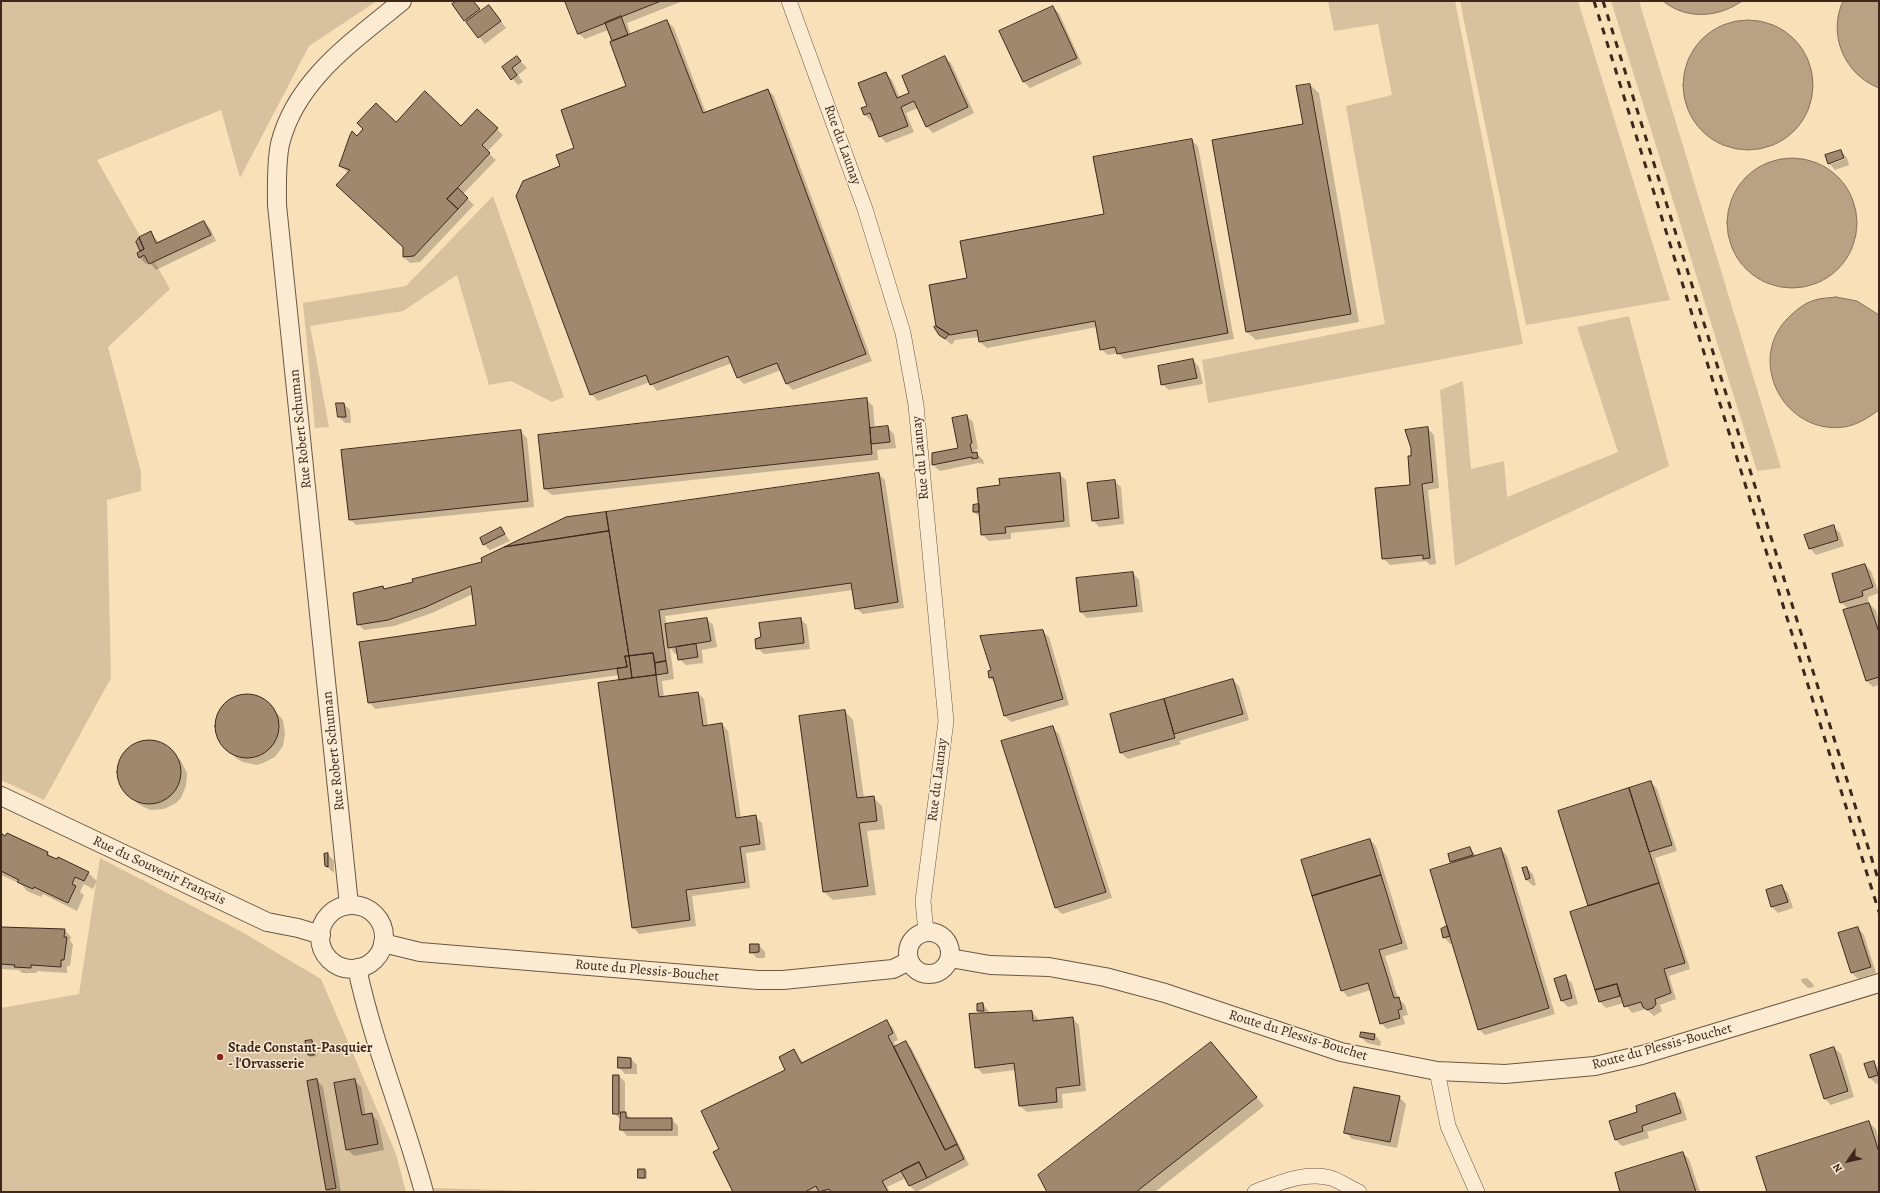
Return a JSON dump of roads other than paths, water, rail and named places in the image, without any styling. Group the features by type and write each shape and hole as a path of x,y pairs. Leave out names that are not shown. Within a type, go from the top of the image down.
{"street":[{"name":"Rue Robert Schuman","path":"350,905 277,205 277,175 280,145 288,124 314,77 340,51 402,1"},
{"name":"Rue du Launay","path":"789,1 865,209 903,333 916,405 946,721 923,901 926,932"},
{"name":"Rue du Souvenir Français","path":"1,796 267,922 298,928 321,935"},
{"path":"350,905 358,905 373,913 382,927 383,943 380,952 374,960 357,968 348,968 331,960 322,944 321,935 326,918 340,907 350,905"},
{"path":"932,932 944,939 948,944 950,958 943,969 931,974 918,971 909,962 908,949 910,943 920,934 932,932"},
{"name":"Route du Plessis-Bouchet","path":"383,943 420,952 758,980 783,980 892,969 909,962"},
{"name":"Route du Plessis-Bouchet","path":"950,958 990,965 1049,967 1105,977 1165,993 1340,1052 1437,1071 1505,1074 1596,1066 1642,1055 1877,984"},
{"path":"357,968 363,996 412,1149 424,1192"},
{"path":"1437,1071 1448,1126 1476,1192"},
{"path":"1255,1192 1285,1181 1310,1176 1331,1178 1359,1192"}],"railway":[{"path":"1594,1 1879,912"},
{"path":"1603,1 1879,882"}],"place":[{"name":"Stade Constant-Pasquier - l'Orvasserie","path":"220,1057"}]}
